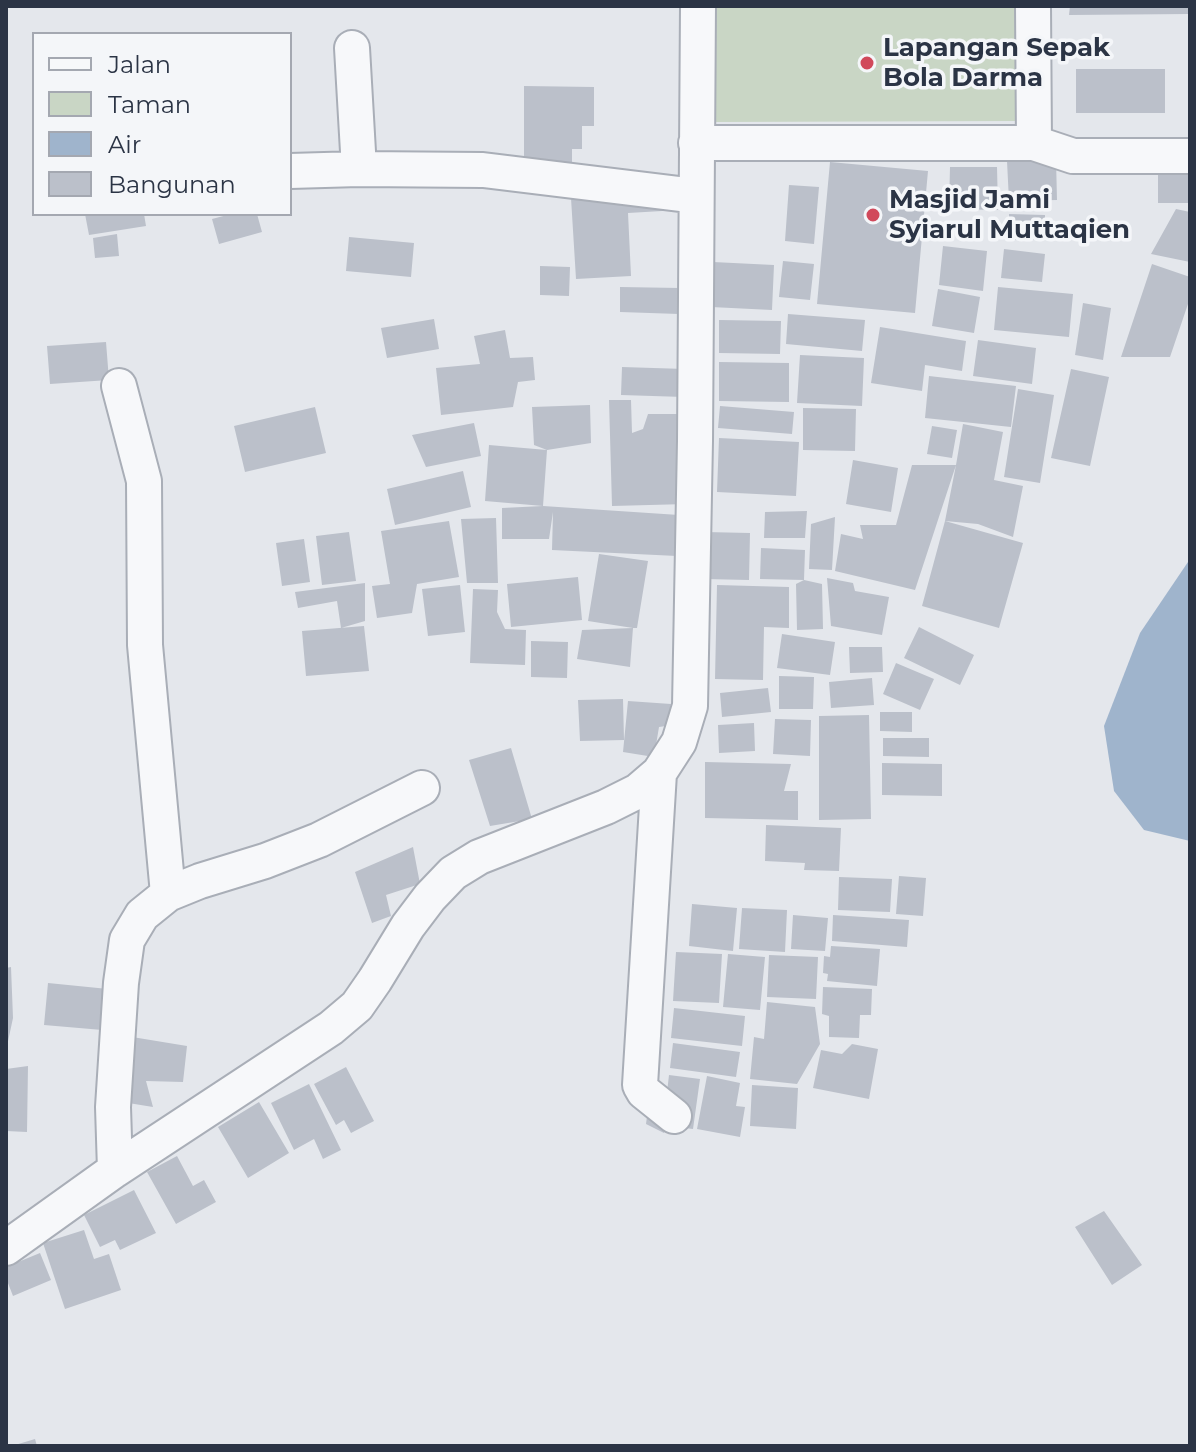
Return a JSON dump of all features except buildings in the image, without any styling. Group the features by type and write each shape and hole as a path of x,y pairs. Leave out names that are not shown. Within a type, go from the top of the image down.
{"street":[{"path":"6,1248 115,1170 340,1021 357,1006 408,926 453,873 479,857 606,807 638,791 659,773 679,742 690,706 698,6"},
{"path":"1033,6 1034,143"},
{"path":"352,48 359,169"},
{"path":"696,143 1034,143 1073,156 1190,156"},
{"path":"292,171 483,170 696,196"},
{"path":"119,386 144,481 145,645 168,894"},
{"path":"659,773 640,1085 644,1092 674,1116"},
{"path":"115,1170 113,1107 121,983 127,940 142,915 168,894 319,840 422,788"}],"green space":[{"name":"Lapangan Sepak Bola Darma","path":"714,6 1020,6 1021,121 714,122"}],"water":[{"path":"1190,559 1190,841 1144,830 1114,791 1104,726 1140,633"}],"place":[{"name":"Lapangan Sepak Bola Darma","path":"867,63"},
{"name":"Masjid Jami Syiarul Muttaqien","path":"873,215"}]}
